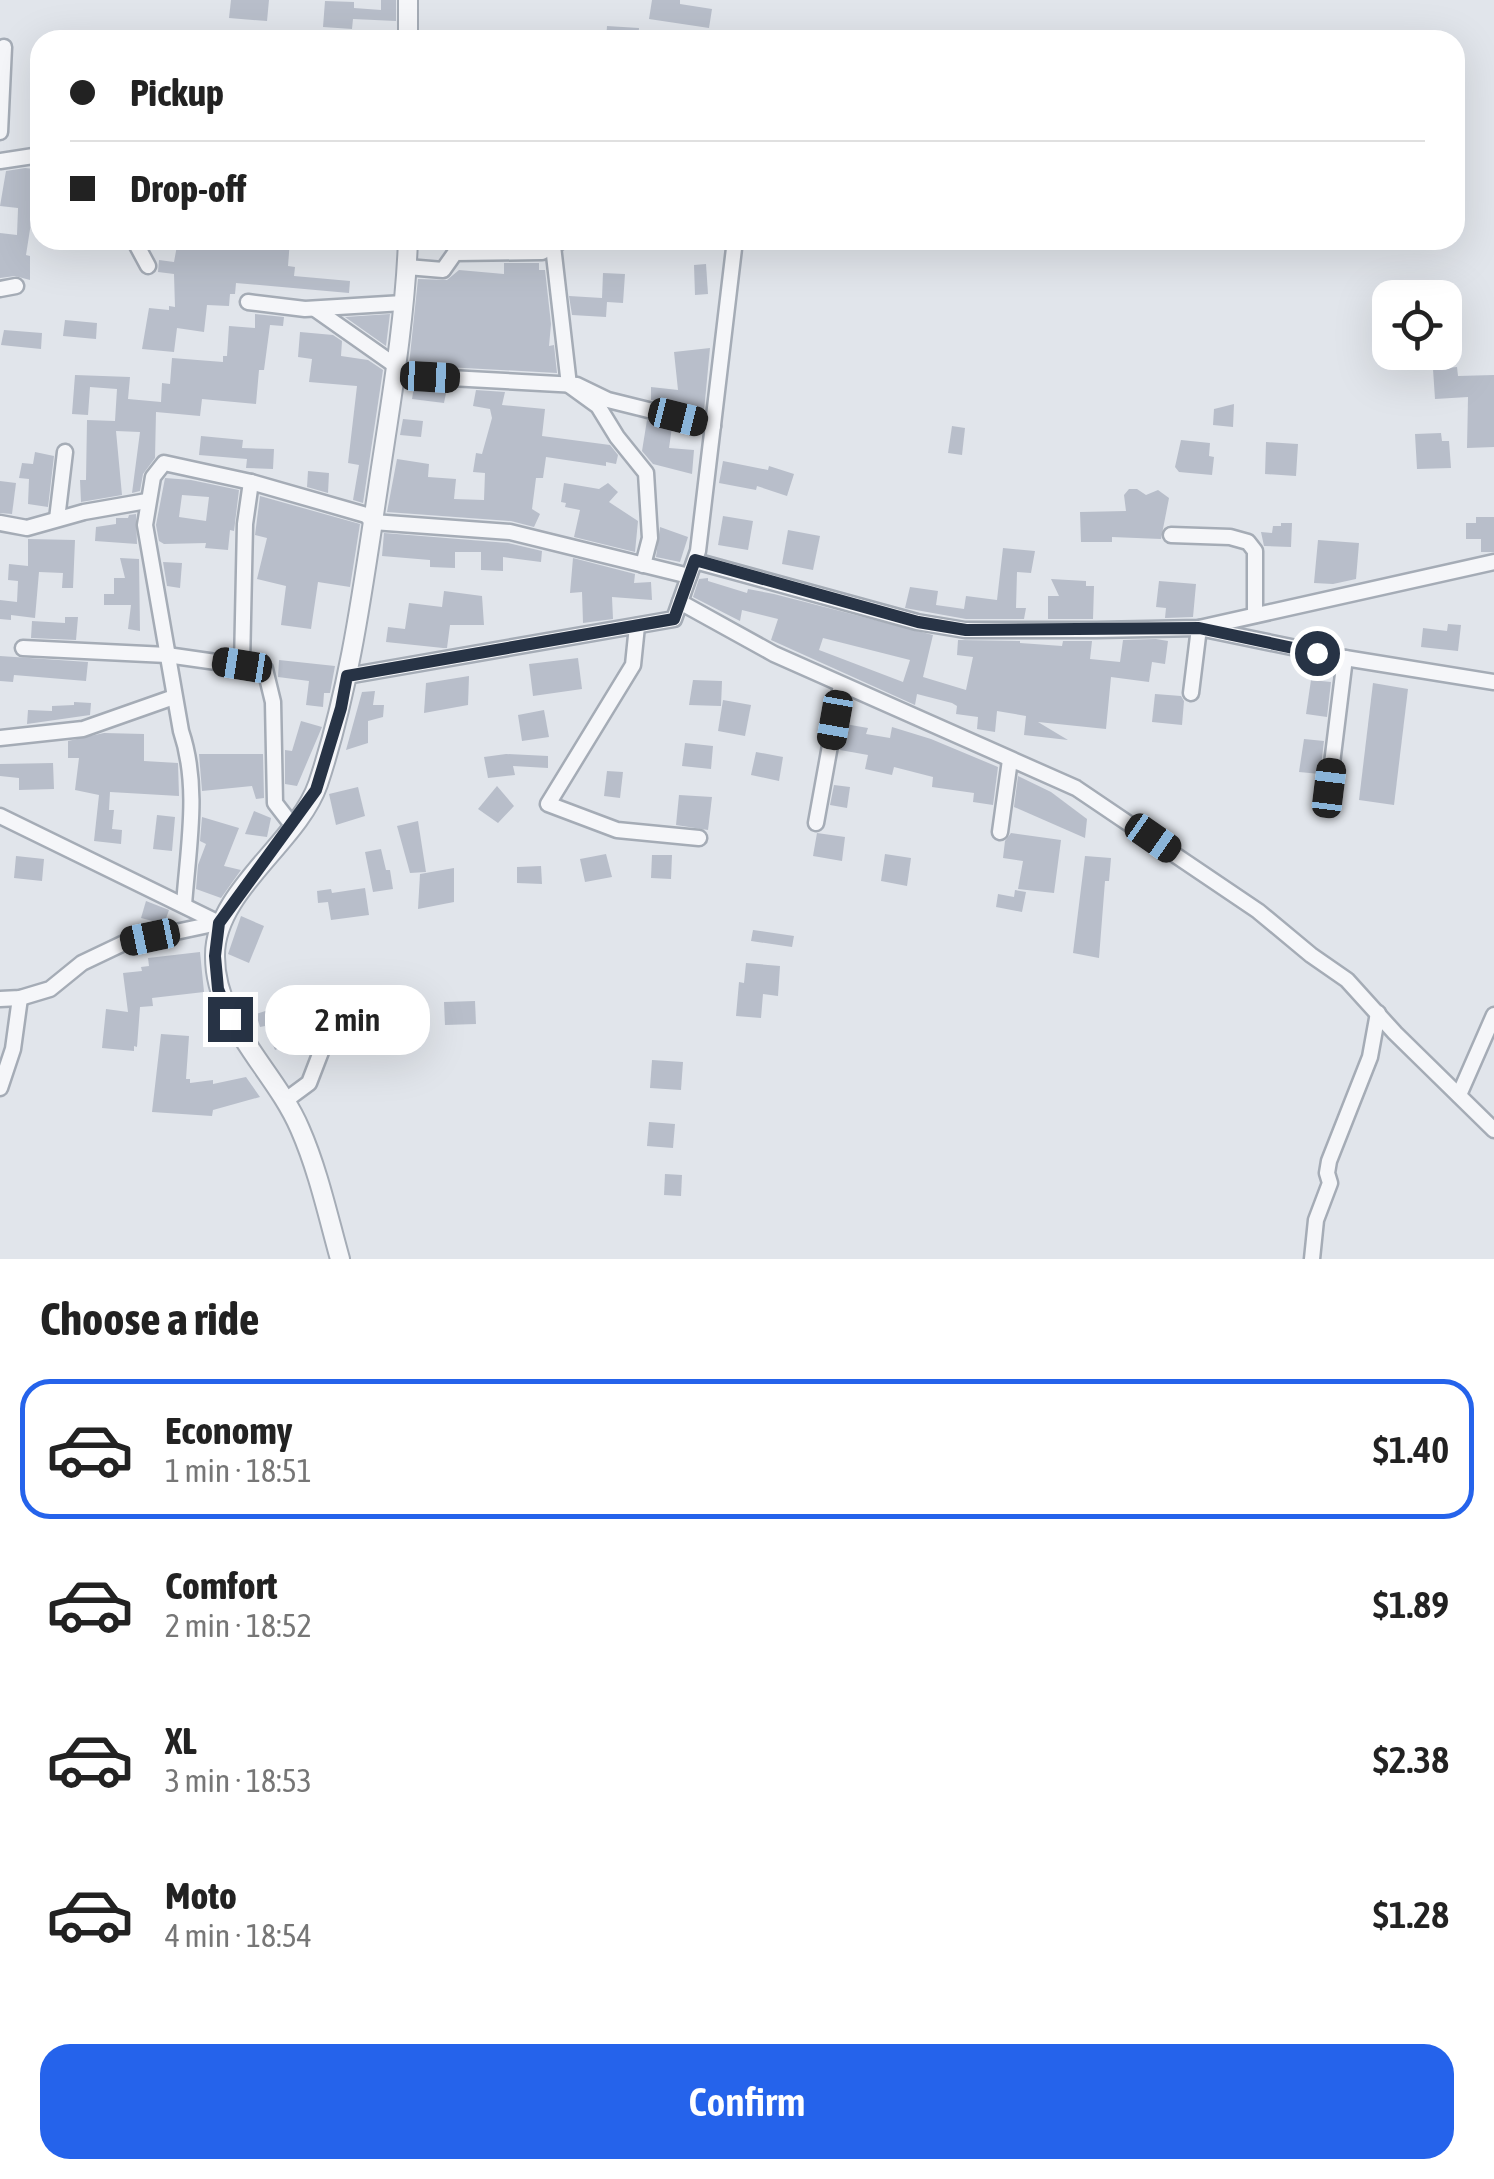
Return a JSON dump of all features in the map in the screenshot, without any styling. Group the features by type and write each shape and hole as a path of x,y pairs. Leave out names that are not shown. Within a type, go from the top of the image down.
{"street":[{"path":"408,0 408,30"},
{"path":"0,132 4,47"},
{"path":"0,161 30,156"},
{"path":"139,250 148,266"},
{"path":"340,1259 302,1131 286,1100 230,1019 218,989 215,956 219,923 316,790 341,708 396,371 408,250"},
{"path":"407,267 443,270 455,253 546,250"},
{"path":"559,250 569,385 598,406 646,474 650,538 644,564"},
{"path":"347,676 674,619 695,560 734,250"},
{"path":"0,289 16,286"},
{"path":"248,302 314,309 403,303"},
{"path":"314,309 396,371 576,385 608,400 713,426"},
{"path":"57,520 64,452"},
{"path":"184,905 192,796 145,525 153,478 164,463 251,482 366,515 373,522 510,532 690,576"},
{"path":"242,665 245,524 251,482"},
{"path":"0,522 27,528 147,501"},
{"path":"1171,535 1248,542 1255,551 1254,615"},
{"path":"695,560 918,622 966,630 1199,628 1345,658 1494,682"},
{"path":"1199,628 1494,562"},
{"path":"680,602 774,654 1076,788 1122,817 1258,910 1310,955 1347,980 1494,1130"},
{"path":"637,626 633,665 548,804 617,830 699,838"},
{"path":"1191,692 1199,628"},
{"path":"23,648 167,656 265,669 272,702 275,803 292,825"},
{"path":"1329,788 1345,658"},
{"path":"816,822 842,685"},
{"path":"0,738 84,729 174,697"},
{"path":"1000,832 1010,760"},
{"path":"0,816 219,923"},
{"path":"0,1000 50,990 82,962 124,943 219,923"},
{"path":"0,1088 12,1049 20,998"},
{"path":"286,1100 309,1083 324,1044 391,1010"},
{"path":"1312,1259 1316,1220 1330,1183 1329,1160 1370,1057 1378,1013"},
{"path":"1458,1095 1494,1015"}],"building":[{"path":"231,0 269,0 267,21 229,18"},
{"path":"381,0 396,0 396,21 353,19 352,29 323,27 325,1 354,2 354,8 381,10"},
{"path":"652,0 680,0 680,4 712,9 709,28 649,19"},
{"path":"607,26 639,28 639,30 607,30"},
{"path":"30,169 26,255 30,256 30,280 0,278 0,233 17,235 18,208 0,206 6,171"},
{"path":"176,250 289,250 288,266 295,267 294,276 350,281 349,293 236,283 229,306 207,305 204,332 177,328 174,352 142,349 149,308 175,307 174,274 158,272 159,260 174,262"},
{"path":"504,263 539,263 539,270 545,270 551,324 549,346 554,345 557,373 409,365 418,279 447,280 459,270 504,274"},
{"path":"706,264 708,294 695,295 694,265"},
{"path":"603,273 625,274 623,303 607,302 606,317 572,315 569,296 602,298"},
{"path":"255,314 284,317 283,326 270,325 256,404 202,399 200,416 156,412 155,458 143,474 140,491 132,493 140,432 116,431 122,495 81,502 80,480 86,480 87,420 115,421 117,389 90,387 88,415 72,414 75,375 130,377 128,399 161,402 162,383 170,384 172,358 223,362 229,326 255,328"},
{"path":"390,314 386,346 345,317"},
{"path":"65,320 97,323 96,339 63,336"},
{"path":"4,330 42,333 41,349 1,345"},
{"path":"300,332 333,335 342,341 341,356 368,360 383,370 363,503 353,500 359,465 348,463 357,386 309,382 312,359 298,357"},
{"path":"710,348 704,411 651,400 651,387 678,390 674,352"},
{"path":"1433,370 1457,370 1458,376 1494,375 1494,447 1467,448 1468,397 1435,399"},
{"path":"414,387 447,388 444,403 412,399"},
{"path":"476,390 505,392 502,405 545,409 542,436 610,445 618,455 616,464 546,457 543,478 536,478 532,509 540,514 534,527 511,521 387,512 397,459 429,464 428,477 456,479 454,499 484,500 485,473 473,472 476,453 482,454 492,418 490,409 473,406"},
{"path":"1234,404 1233,427 1213,425 1214,409"},
{"path":"403,419 423,421 421,437 400,435"},
{"path":"647,420 672,427 669,448 694,450 692,474 653,464 642,451"},
{"path":"952,426 965,428 962,455 948,453"},
{"path":"1441,433 1442,441 1449,441 1451,468 1417,469 1415,434"},
{"path":"201,436 243,440 242,448 274,449 273,469 246,468 247,459 199,455"},
{"path":"1181,440 1210,443 1209,456 1214,457 1212,475 1179,472 1175,467"},
{"path":"1266,442 1298,444 1296,476 1265,474"},
{"path":"35,452 54,456 48,507 28,504 29,479 19,478 22,463 33,464"},
{"path":"723,461 768,470 769,466 794,474 787,496 757,486 756,490 719,483"},
{"path":"308,471 329,473 328,493 307,487"},
{"path":"165,478 239,490 228,550 205,548 206,543 164,544 159,541 156,525","holes":["182,495 209,497 206,521 179,517"]},
{"path":"0,481 16,483 12,514 0,513"},
{"path":"564,483 599,489 608,483 618,492 609,502 638,521 635,552 574,537 580,510 565,507 566,503 561,502"},
{"path":"1129,489 1146,495 1158,490 1169,498 1161,539 1112,537 1112,542 1081,542 1080,512 1126,511 1124,495"},
{"path":"260,496 360,524 350,587 318,582 311,629 281,625 286,586 257,579 267,538 255,535"},
{"path":"136,514 137,544 95,541 96,527 116,524 116,518"},
{"path":"723,516 753,521 748,550 718,545"},
{"path":"1476,517 1494,517 1494,552 1481,552 1481,539 1466,539 1466,523 1476,523"},
{"path":"1292,523 1291,547 1264,546 1261,532 1272,533 1273,526"},
{"path":"660,527 688,537 680,562 656,557"},
{"path":"788,530 820,536 813,570 782,564"},
{"path":"384,533 508,543 542,551 541,562 503,557 503,571 481,570 481,552 455,552 455,568 430,567 430,560 382,556"},
{"path":"28,539 75,540 73,588 62,588 63,573 39,572 35,618 11,615 11,620 0,619 0,600 17,602 18,581 8,580 9,564 28,566"},
{"path":"1318,540 1359,543 1356,579 1314,583"},
{"path":"1003,548 1035,551 1031,573 1017,572 1016,608 1026,608 1024,619 966,619 905,608 910,587 938,591 936,605 964,609 966,596 997,600"},
{"path":"120,558 139,559 140,631 128,629 131,605 104,605 104,594 114,594 114,578 125,578"},
{"path":"573,558 635,574 634,583 651,582 652,600 612,597 613,619 583,623 582,592 570,593"},
{"path":"163,562 182,563 180,588 167,586"},
{"path":"708,578 747,593 748,589 774,594 933,635 923,677 966,690 973,657 957,655 958,640 1062,646 1063,641 1092,641 1090,659 1120,662 1123,640 1156,639 1168,641 1165,664 1152,662 1149,682 1111,677 1106,729 1038,722 1068,740 1024,735 1026,716 997,711 995,732 977,729 978,717 956,714 957,706 952,703 917,694 915,705 771,640 778,619 742,610 740,621 693,597 699,579","holes":["823,638 910,660 903,682 819,650"]},
{"path":"1051,579 1086,581 1086,586 1094,586 1093,619 1048,619 1048,596 1059,596"},
{"path":"1159,581 1196,584 1193,617 1165,618 1166,608 1156,607"},
{"path":"444,591 482,596 484,625 450,625 447,648 386,642 388,627 405,629 409,603 442,607"},
{"path":"65,617 78,617 76,640 31,638 32,621 65,623"},
{"path":"1448,624 1461,625 1458,651 1421,647 1423,628 1447,631"},
{"path":"0,656 88,662 86,681 14,675 13,682 0,681"},
{"path":"578,658 582,689 533,696 529,664"},
{"path":"279,660 335,666 323,707 306,705 309,681 278,677"},
{"path":"469,676 468,705 424,713 426,683"},
{"path":"693,680 722,681 721,706 689,705"},
{"path":"1311,680 1331,682 1327,717 1306,714"},
{"path":"1373,683 1408,689 1394,805 1359,800"},
{"path":"375,691 373,705 384,705 383,717 368,721 368,743 346,750 362,692"},
{"path":"1155,694 1181,696 1182,725 1152,722"},
{"path":"723,700 751,705 745,736 718,731"},
{"path":"91,703 90,715 27,724 28,710 52,711 52,706"},
{"path":"544,710 549,737 522,741 518,715"},
{"path":"301,721 322,727 297,786 285,784 285,750 292,751"},
{"path":"845,724 868,728 866,734 890,738 892,727 998,767 993,805 973,802 974,793 932,787 933,777 894,767 892,775 865,769 868,755 840,750"},
{"path":"104,733 144,734 144,761 178,763 179,796 110,792 109,810 114,810 112,829 122,830 121,844 94,841 99,795 75,790 79,758 68,758 68,741"},
{"path":"1304,739 1324,741 1320,774 1299,772"},
{"path":"685,743 713,746 711,769 682,766"},
{"path":"756,752 783,757 779,781 751,775"},
{"path":"199,754 263,754 264,798 256,799 252,786 202,791"},
{"path":"548,756 548,768 513,766 515,775 488,778 484,757"},
{"path":"53,763 54,789 19,790 19,778 0,776 0,764"},
{"path":"607,771 623,772 620,798 604,796"},
{"path":"1018,776 1051,792 1087,819 1085,838 1014,807"},
{"path":"834,785 850,787 847,808 830,805"},
{"path":"497,786 514,806 498,823 478,809"},
{"path":"358,787 365,816 336,825 329,794"},
{"path":"679,795 712,797 708,830 676,825"},
{"path":"254,811 271,818 267,837 245,834"},
{"path":"157,815 175,817 172,851 153,849"},
{"path":"202,817 239,828 224,866 241,870 221,898 196,889 198,865 206,844 200,841"},
{"path":"418,821 426,872 410,873 397,826"},
{"path":"817,833 845,837 842,861 813,856"},
{"path":"1011,833 1061,840 1054,893 1018,889 1023,861 1003,858 1005,841"},
{"path":"381,849 393,889 373,892 365,852"},
{"path":"606,854 612,877 585,882 580,859"},
{"path":"885,854 911,858 907,886 881,881"},
{"path":"652,855 672,855 671,879 651,878"},
{"path":"16,856 44,859 42,881 14,878"},
{"path":"1085,856 1111,858 1109,881 1105,881 1099,958 1073,953"},
{"path":"541,866 542,884 517,883 517,867"},
{"path":"454,868 454,902 418,909 420,874"},
{"path":"365,888 369,915 331,920 328,902 318,903 317,891"},
{"path":"1015,890 1026,892 1022,912 996,907 998,894 1014,897"},
{"path":"146,901 169,910 164,924 141,918"},
{"path":"241,916 264,926 249,963 228,954"},
{"path":"753,930 794,936 792,947 751,941"},
{"path":"200,952 204,992 152,998 153,1006 140,1007 134,1051 102,1048 106,1009 128,1012 123,973 142,971 141,967 149,966 148,958"},
{"path":"746,963 780,966 778,996 763,994 761,1018 736,1016 739,982 744,983"},
{"path":"475,1001 476,1024 445,1025 444,1002"},
{"path":"281,1006 294,1042 275,1050 256,1014"},
{"path":"161,1034 189,1036 186,1079 190,1083 213,1080 213,1084 246,1077 260,1097 213,1110 212,1116 152,1112"},
{"path":"652,1060 683,1062 681,1090 650,1088"},
{"path":"649,1122 675,1124 673,1148 647,1146"},
{"path":"665,1174 682,1175 681,1196 664,1195"}],"route":[{"path":"230,1019 218,989 215,956 219,923 316,790 347,676 674,619 695,560 918,622 966,630 1199,628 1317,653"}]}
